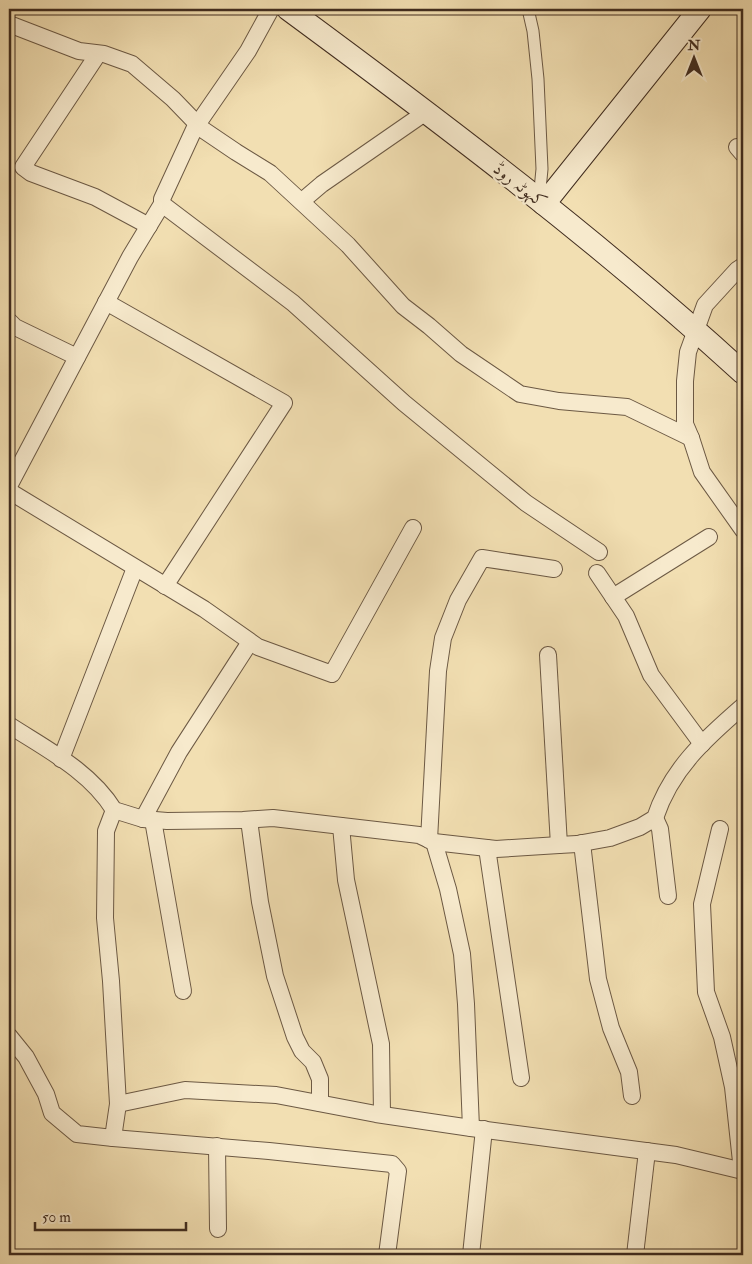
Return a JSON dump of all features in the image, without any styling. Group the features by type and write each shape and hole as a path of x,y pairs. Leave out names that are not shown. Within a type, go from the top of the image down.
{"main road":[{"name":"کہوٹہ روڈ","path":"288,9 542,202 696,329 743,373"},
{"path":"542,202 700,9"}],"street":[{"path":"9,486 106,302 162,204 162,199 196,123 204,115 248,51 271,9"},
{"path":"528,9 538,79 542,202"},
{"path":"9,24 79,51 98,54 132,64 173,99 196,123 236,152 270,173 302,201 348,245 402,306 429,326 461,354 520,394 559,401 627,407 691,438"},
{"path":"98,54 22,167 31,173 95,197 149,226"},
{"path":"302,201 322,184 426,112"},
{"path":"162,204 293,302 404,403 526,503 599,552"},
{"path":"743,266 737,270 705,305 696,329 688,352 685,381 685,424 702,472 743,530"},
{"path":"106,302 284,403 165,586"},
{"path":"9,321 15,327 77,358"},
{"path":"9,491 204,609 258,648 332,674 413,528"},
{"path":"613,596 709,537"},
{"path":"471,1255 477,1128 462,954 448,889 431,841 438,671 443,638 458,600 482,558 554,569"},
{"path":"61,759 136,568"},
{"path":"597,573 626,616 651,675 702,744"},
{"path":"183,991 148,820 179,752 250,642"},
{"path":"548,656 559,845"},
{"path":"9,725 82,773 106,796 114,810 148,820 249,820 273,818 418,835 431,841 496,849 582,843 610,838 640,827 655,818 661,800 676,774 702,744 743,706"},
{"path":"113,1138 118,1104 111,981 105,918 106,831 114,810"},
{"path":"655,818 660,829 668,896"},
{"path":"249,820 260,902 275,976 302,1051 313,1062 320,1079 320,1103"},
{"path":"341,826 346,880 381,1044 382,1114"},
{"path":"118,1104 184,1090 276,1096 382,1114 676,1155 743,1171 733,1087 722,1037 706,992 702,904 720,829"},
{"path":"582,843 598,979 611,1028 629,1072 632,1096"},
{"path":"487,848 521,1078"},
{"path":"9,1036 26,1057 46,1094 52,1113 78,1134 392,1164 398,1171 387,1255"},
{"path":"217,1146 218,1229"},
{"path":"635,1255 648,1151"}]}
